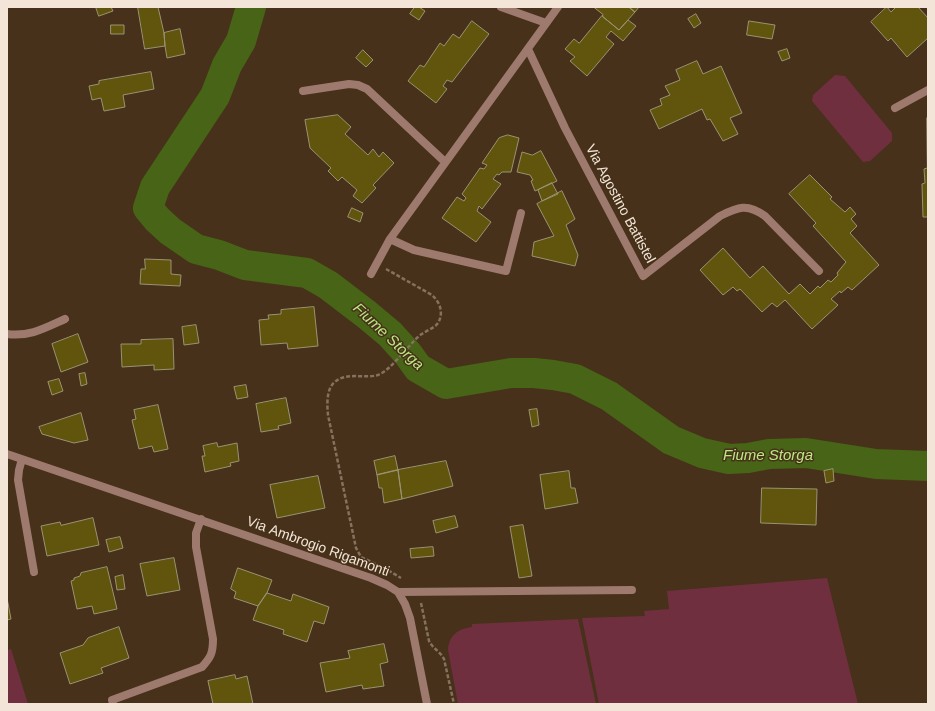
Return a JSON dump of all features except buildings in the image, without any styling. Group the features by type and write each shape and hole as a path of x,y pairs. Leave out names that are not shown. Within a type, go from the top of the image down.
{"street":[{"path":"500,7 546,23"},
{"path":"371,274 390,239 558,7"},
{"name":"Via Agostino Battistel","path":"528,48 565,128 643,276 720,216 734,209 747,207 757,210 765,216 819,271"},
{"path":"304,91 348,84 358,85 367,89 445,162"},
{"path":"895,108 928,90"},
{"path":"390,239 414,250 506,271 521,213"},
{"path":"7,334 30,333 65,319"},
{"name":"Via Ambrogio Rigamonti","path":"7,454 371,578 387,584 398,592 632,590"},
{"path":"22,460 18,480 34,572"},
{"path":"113,704 112,700 202,667 210,659 214,639 196,547 196,533 200,519"},
{"path":"398,592 405,604 410,618 427,704"}],"path":[{"path":"377,264 432,295 440,304 441,310 438,323 419,336 394,363 383,372 378,375 344,377 336,380 331,386 327,404 356,548 361,558 386,568"},
{"path":"422,606 431,646 442,653 444,659 454,704"}],"shaded area":[{"path":"835,75 845,76 892,133 892,141 870,161 863,162 812,101 813,95"},
{"path":"827,578 858,704 599,704 582,618 645,616 644,611 669,609 667,591"},
{"path":"578,619 596,704 458,704 448,650 450,640 459,631 472,627 472,624"},
{"path":"11,649 28,704 7,704 7,650"}],"waterway":[{"name":"Fiume Storga","path":"251,7 241,41 227,65 215,96 155,187 148,208 170,231 196,249 219,255 245,265 307,273 328,285 390,334 418,368 446,384 511,373 553,375 575,379 609,396 671,440 702,453 729,459 748,458 769,454 806,453 876,464 928,466"}]}
